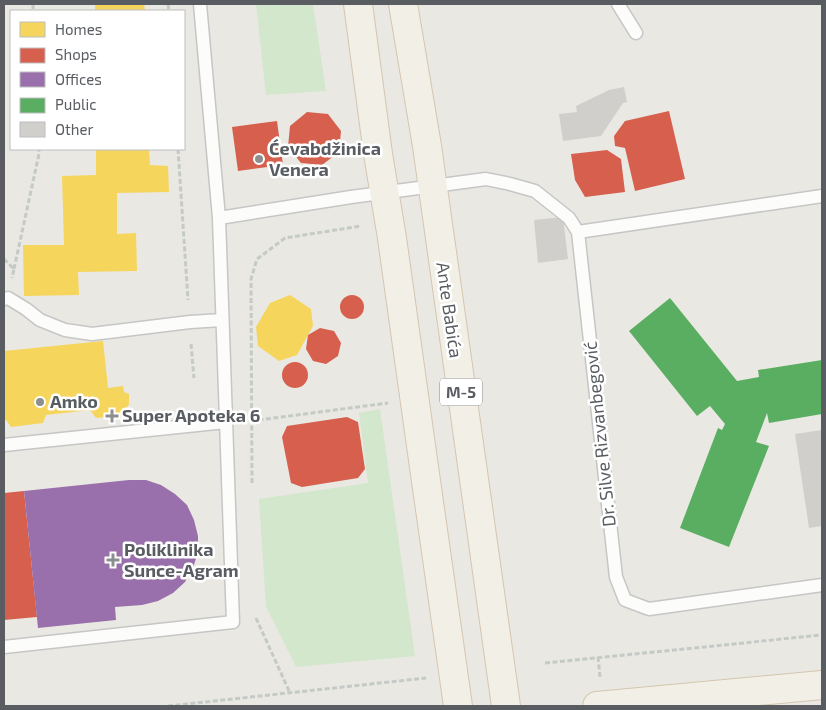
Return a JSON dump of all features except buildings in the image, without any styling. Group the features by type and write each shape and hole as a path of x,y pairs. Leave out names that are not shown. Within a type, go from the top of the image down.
{"main road":[{"name":"M-5","path":"358,4 458,706"},
{"name":"Ante Babića","path":"403,4 427,146 506,706"},
{"path":"597,706 822,685"}],"lane":[{"path":"4,647 233,622 218,218 200,4"},
{"path":"618,4 636,34"},
{"path":"218,218 341,198 486,179 535,191 569,218 578,232 822,196"},
{"name":"Dr. Silve Rizvanbegović","path":"578,232 616,576 625,600 649,609 822,585"},
{"path":"4,298 8,298 26,309 40,320 65,330 92,334 222,320"},
{"path":"4,445 226,422"}],"path":[{"path":"14,269 39,150"},
{"path":"178,150 194,378"},
{"path":"252,488 251,279 257,259 285,238 367,225"},
{"path":"252,421 393,402"},
{"path":"253,612 290,693"},
{"path":"545,663 822,634"},
{"path":"168,706 431,678"}],"green space":[{"path":"256,4 313,4 326,91 266,95"},
{"path":"380,409 415,656 296,667 266,607 259,499 368,483 359,413"}],"place":[{"name":"Ćevabdžinica Venera","path":"259,159"},
{"name":"Amko","path":"40,402"},
{"name":"Super Apoteka 6","path":"112,416"},
{"name":"Poliklinika Sunce-Agram","path":"113,560"}]}
